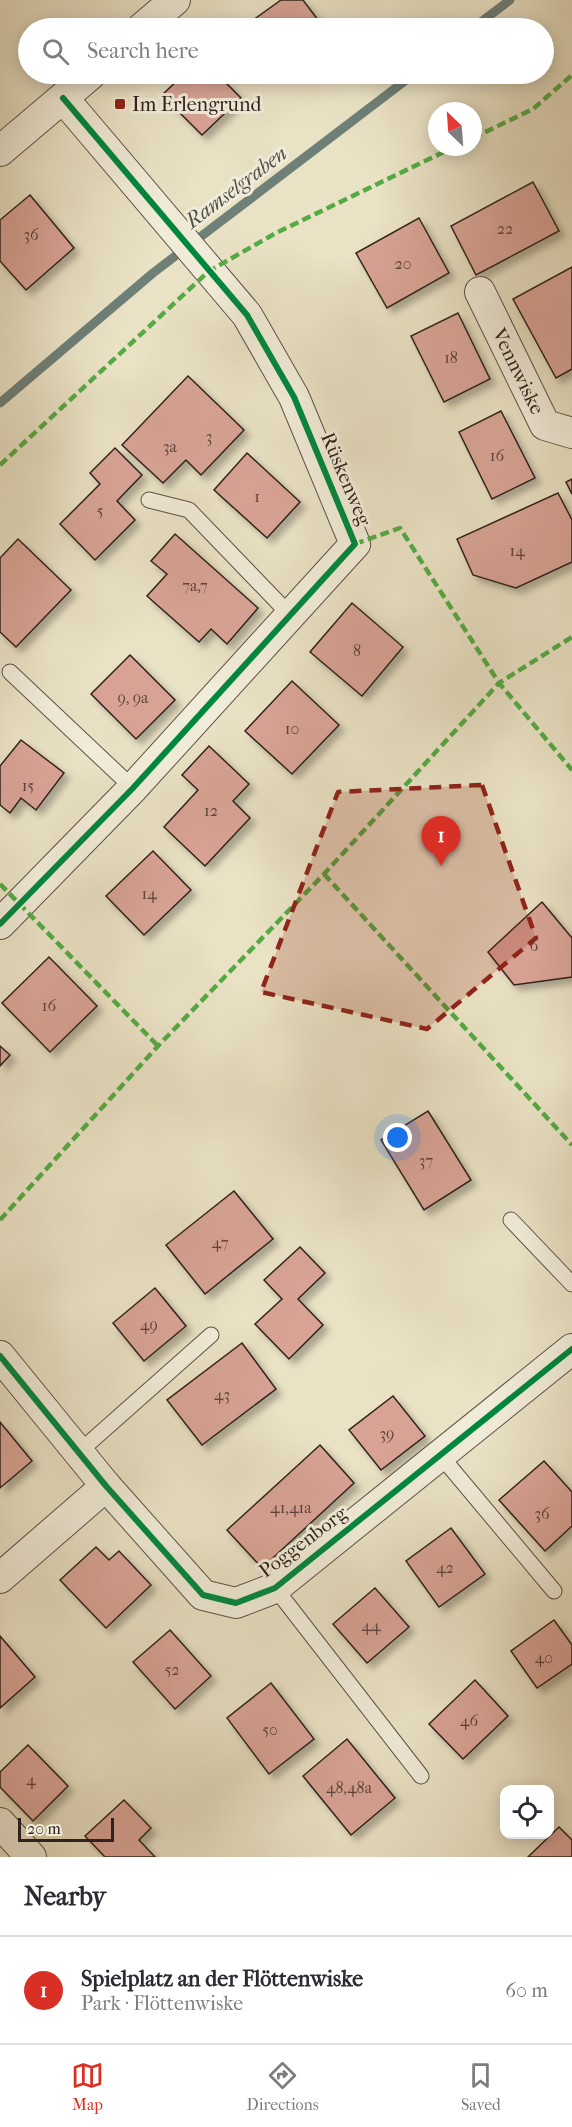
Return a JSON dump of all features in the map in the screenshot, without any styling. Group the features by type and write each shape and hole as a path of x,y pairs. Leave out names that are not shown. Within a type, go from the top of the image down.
{"street":[{"path":"154,18 175,0"},
{"path":"0,151 79,84"},
{"name":"Rüskenweg","path":"0,924 133,788 355,544 294,397 247,315 63,98"},
{"name":"Vennwiske","path":"480,292 545,425 572,433"},
{"name":"Poggenborg","path":"0,1356 106,1486 203,1595 236,1603 275,1588 572,1349"},
{"path":"0,1578 106,1486"},
{"path":"0,1822 31,1857"}],"lane":[{"path":"149,500 189,510 291,616"},
{"path":"10,672 133,788"},
{"path":"511,1220 572,1284"},
{"path":"79,1452 211,1335"},
{"path":"440,1455 554,1591"},
{"path":"275,1588 421,1776"}],"highlighted area":[{"path":"482,785 536,938 427,1029 261,992 338,792"}],"building":[{"path":"281,0 303,0 316,18 256,18"},
{"path":"174,84 227,84 241,98 202,135 162,95"},
{"path":"533,182 559,231 476,275 451,226"},
{"path":"30,195 74,248 26,290 0,261 0,220"},
{"path":"419,218 449,273 387,308 356,253"},
{"path":"572,267 572,369 556,378 513,299"},
{"path":"458,313 490,379 444,402 411,336"},
{"path":"188,376 244,430 201,475 186,460 163,483 122,445"},
{"path":"501,411 535,478 492,499 459,432"},
{"path":"115,448 142,475 117,501 135,520 95,560 60,524 100,484 90,473"},
{"path":"247,453 300,502 267,538 214,490"},
{"path":"572,479 572,494 566,482"},
{"path":"558,493 572,520 572,562 516,588 473,575 457,539"},
{"path":"175,534 258,608 227,644 211,629 199,642 147,596 167,574 151,561"},
{"path":"18,539 71,590 16,647 0,632 0,558"},
{"path":"352,603 403,647 362,696 310,652"},
{"path":"130,655 175,700 136,739 91,694"},
{"path":"292,681 339,725 292,774 245,731"},
{"path":"21,740 64,773 36,810 21,798 10,813 0,805 0,766"},
{"path":"209,746 249,784 233,801 250,818 205,866 164,827 198,790 182,775"},
{"path":"153,851 191,890 144,935 106,896"},
{"path":"542,902 572,938 572,977 514,985 488,952"},
{"path":"49,957 97,1006 50,1052 2,1003"},
{"path":"0,1046 10,1055 0,1066"},
{"path":"428,1111 471,1180 424,1210 381,1140"},
{"path":"234,1191 273,1239 205,1294 166,1245"},
{"path":"300,1247 325,1273 298,1299 323,1325 289,1359 255,1324 282,1299 264,1280"},
{"path":"155,1288 186,1326 144,1361 113,1323"},
{"path":"242,1343 276,1389 202,1445 167,1400"},
{"path":"393,1396 425,1436 381,1470 349,1430"},
{"path":"0,1422 32,1461 0,1488"},
{"path":"320,1445 354,1483 262,1568 227,1530"},
{"path":"544,1461 572,1492 572,1526 545,1551 499,1500"},
{"path":"451,1528 485,1574 439,1607 406,1561"},
{"path":"96,1547 109,1560 119,1551 151,1585 106,1628 60,1580"},
{"path":"375,1588 409,1627 367,1663 333,1624"},
{"path":"554,1620 572,1645 572,1664 537,1688 511,1651"},
{"path":"170,1630 211,1676 175,1709 133,1662"},
{"path":"0,1636 35,1677 0,1708"},
{"path":"475,1680 508,1716 463,1759 429,1724"},
{"path":"271,1683 314,1739 269,1774 227,1718"},
{"path":"347,1739 395,1798 351,1835 303,1776"},
{"path":"28,1745 68,1786 33,1821 0,1787 0,1772"},
{"path":"124,1800 151,1828 139,1840 155,1857 105,1857 85,1836"},
{"path":"559,1827 572,1840 572,1857 528,1857 547,1839 554,1839 554,1832"}],"waterway":[{"name":"Ramselgraben","path":"486,18 510,0"},
{"name":"Ramselgraben","path":"0,403 153,273 401,84"}],"marked path":[{"path":"482,134 533,109 572,75"},
{"path":"0,465 209,271 276,233 435,156"},
{"path":"355,544 400,528 499,683 572,770"},
{"path":"0,1220 158,1046 324,874 499,683 572,637"},
{"path":"324,874 572,1145"},
{"path":"0,884 158,1046"}],"cycle path":[{"path":"0,924 133,788 355,544 294,397 247,315 63,98"},
{"path":"0,1356 106,1486 203,1595 236,1603 275,1588 572,1349"}],"place":[{"name":"Im Erlengrund","path":"120,104"},
{"name":"Spielplatz an der Flöttenwiske","path":"441,866"}]}
